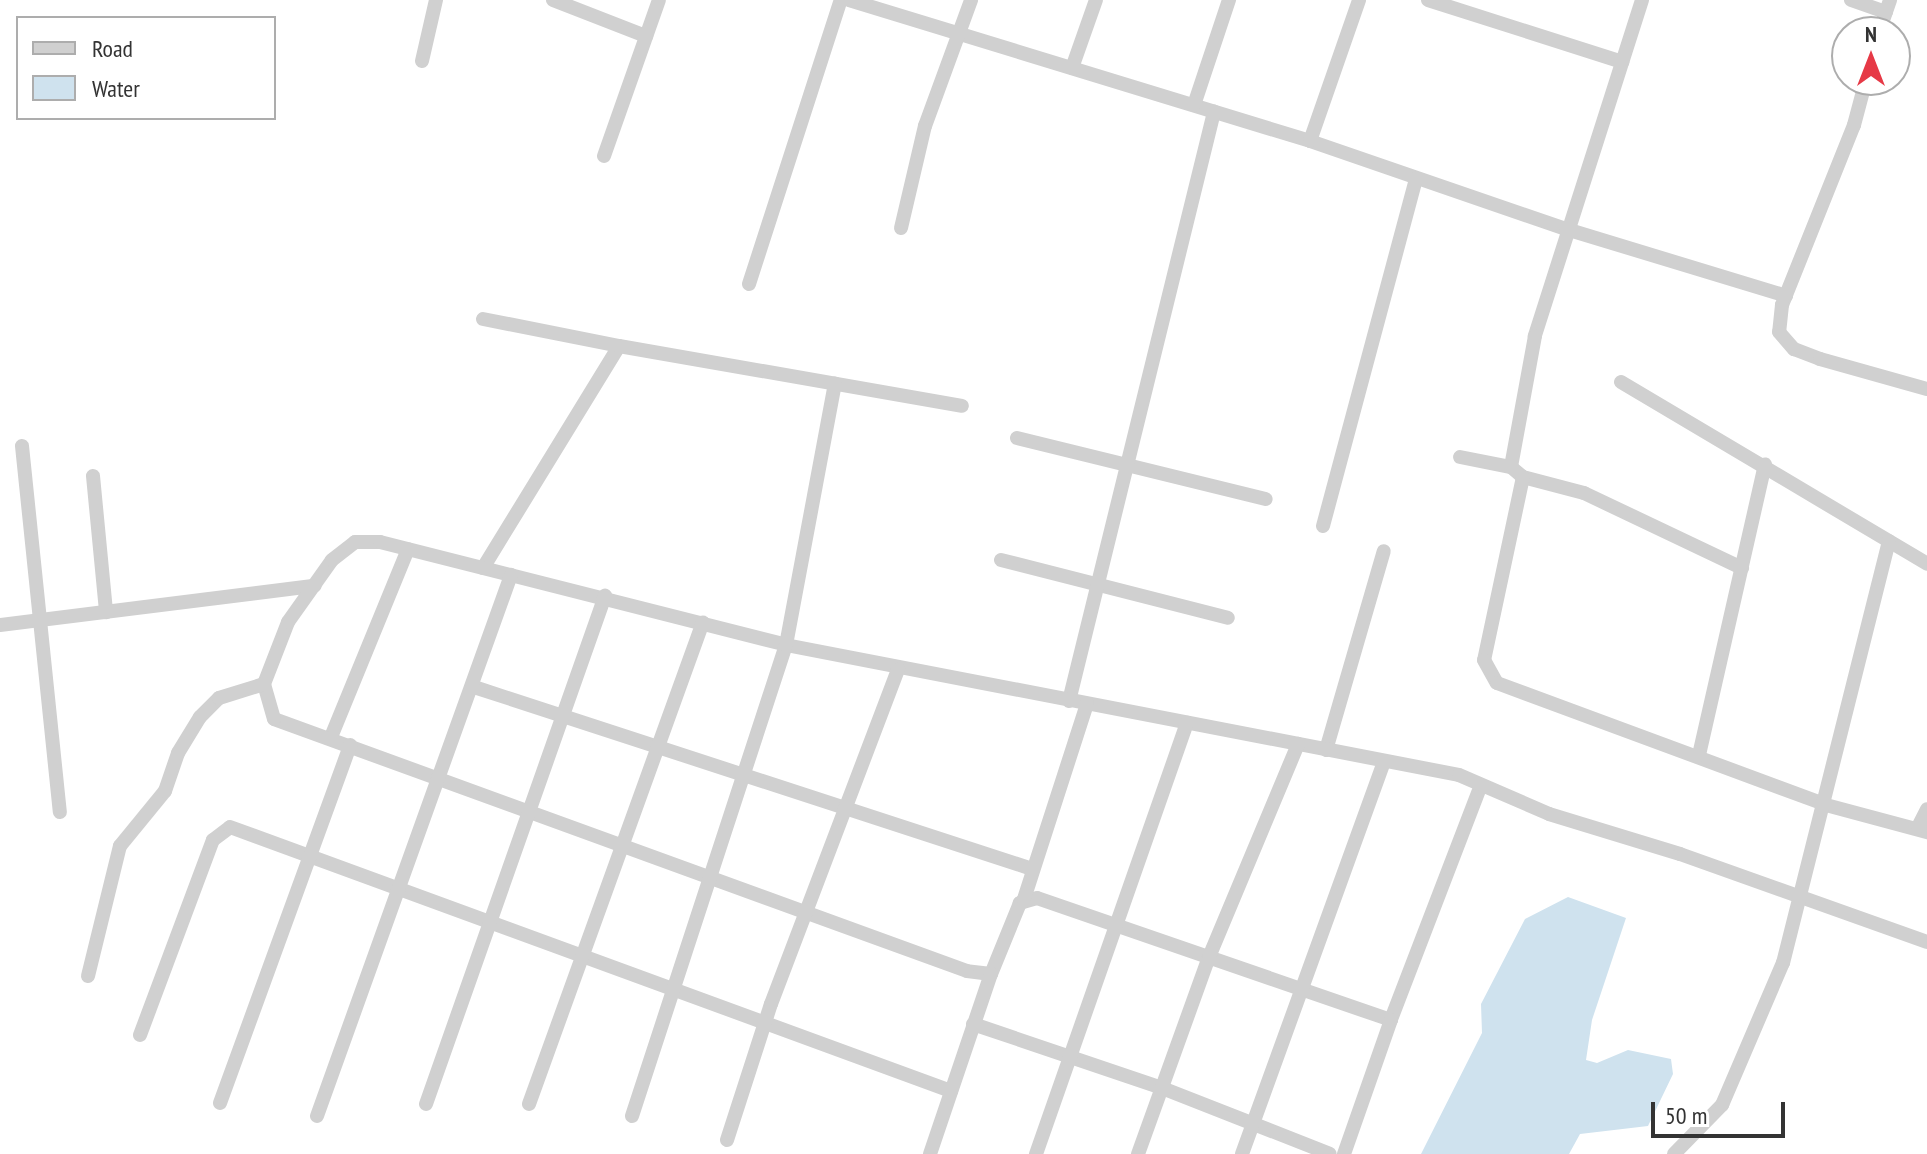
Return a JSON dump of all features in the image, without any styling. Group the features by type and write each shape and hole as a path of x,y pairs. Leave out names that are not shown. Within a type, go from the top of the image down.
{"street":[{"path":"422,61 436,0"},
{"path":"553,0 646,36"},
{"path":"604,156 659,0"},
{"path":"749,284 841,0"},
{"path":"849,0 1310,141 1566,229 1786,296"},
{"path":"901,228 925,126 971,0"},
{"path":"1072,68 1096,0"},
{"path":"1194,105 1229,0"},
{"path":"1310,141 1359,0"},
{"path":"1428,0 1622,62"},
{"path":"1511,467 1535,336 1566,229 1642,0"},
{"path":"1851,0 1888,6"},
{"path":"1862,96 1854,125 1786,296 1779,332 1794,349 1877,379 1927,389"},
{"path":"1069,701 1124,465 1214,112"},
{"path":"1323,526 1416,178"},
{"path":"483,319 962,406"},
{"path":"483,568 619,346"},
{"path":"1621,382 1765,464 1927,564"},
{"path":"632,1116 671,987 712,880 747,775 786,645 835,384"},
{"path":"1017,438 1266,499"},
{"path":"22,446 60,812"},
{"path":"1460,457 1511,467 1523,477 1584,493 1742,568"},
{"path":"1699,755 1765,464"},
{"path":"93,476 106,612"},
{"path":"1523,477 1484,660 1487,673 1497,683 1699,755 1826,805 1922,830 1927,809"},
{"path":"1674,1154 1722,1105 1748,1051 1783,963 1798,898 1826,805 1889,541"},
{"path":"991,974 967,971 807,911 622,848 331,737 274,719 264,684 288,622 332,560 355,542 408,549 605,596 786,645 1459,775 1549,814 1680,854 1927,942"},
{"path":"331,737 408,549"},
{"path":"1326,750 1384,551"},
{"path":"1001,560 1228,618"},
{"path":"317,1116 398,885 474,687 511,575"},
{"path":"0,625 315,586"},
{"path":"426,1104 532,814 605,596"},
{"path":"529,1104 622,848 655,746 703,622"},
{"path":"727,1140 807,911 898,669"},
{"path":"88,976 120,846 165,791 178,753 200,717 219,698 264,684"},
{"path":"474,687 747,775 845,811 1032,869"},
{"path":"930,1154 991,974 1024,899 1087,704"},
{"path":"1036,1154 1187,723"},
{"path":"1138,1154 1209,957 1298,744"},
{"path":"220,1103 350,745"},
{"path":"1242,1154 1298,991 1384,762"},
{"path":"1344,1154 1391,1020 1481,785"},
{"path":"140,1035 213,840 230,827 398,885 766,1025 951,1091"},
{"path":"1024,899 1037,898 1118,923 1298,991 1391,1020"},
{"path":"973,1024 1162,1088 1330,1154"}],"water":[{"path":"1568,897 1626,918 1592,1020 1586,1060 1597,1063 1628,1050 1671,1059 1673,1074 1648,1126 1580,1134 1569,1154 1421,1154 1482,1033 1481,1004 1525,919"}]}
